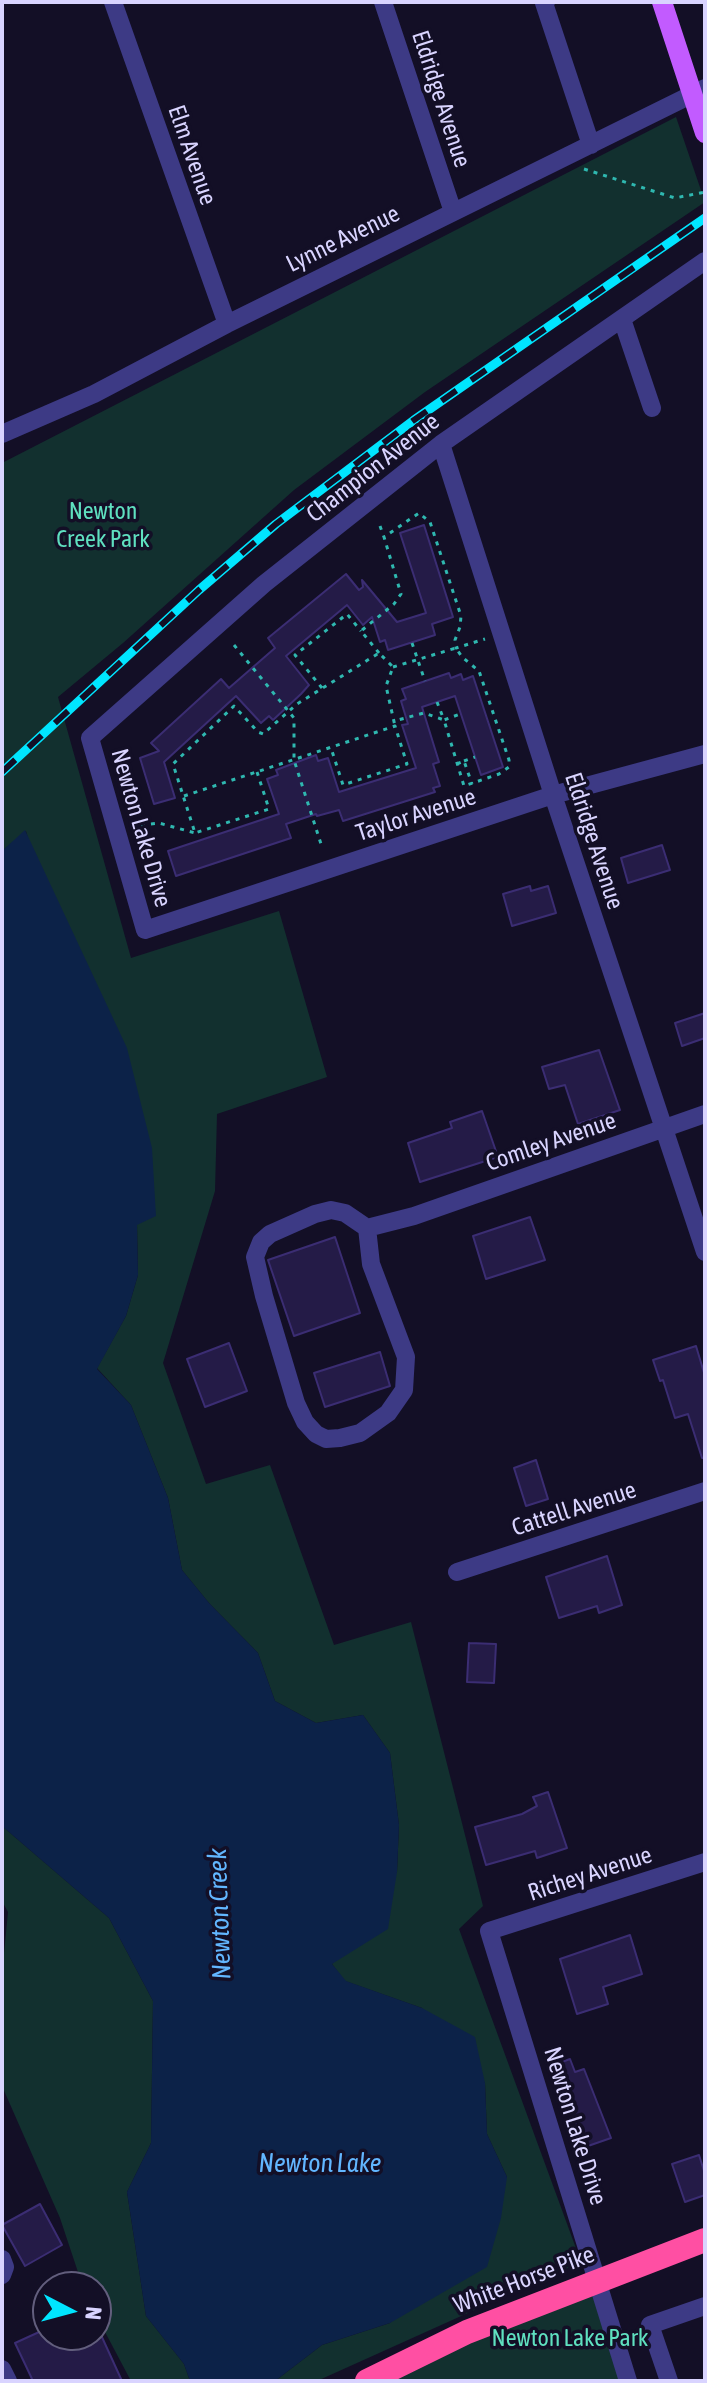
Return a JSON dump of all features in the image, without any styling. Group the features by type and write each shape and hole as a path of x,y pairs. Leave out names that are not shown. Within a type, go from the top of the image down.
{"highway":[{"name":"White Horse Pike","path":"367,2381 467,2332 705,2240"}],"main road":[{"path":"662,2 699,92 705,133"}],"street":[{"name":"Elm Avenue","path":"113,2 227,324"},
{"name":"Eldridge Avenue","path":"383,2 453,212"},
{"path":"545,2 591,145"},
{"name":"Lynne Avenue","path":"2,434 94,394 227,324 699,92"},
{"name":"Champion Avenue","path":"90,738 264,584 441,444 705,261"},
{"path":"622,319 652,408"},
{"name":"Eldridge Avenue","path":"441,444 553,795 705,1252"},
{"name":"Newton Lake Drive","path":"90,738 145,930"},
{"name":"Taylor Avenue","path":"145,930 553,795 705,754"},
{"name":"Comley Avenue","path":"367,1228 414,1216 705,1114"},
{"path":"331,1210 345,1213 367,1228 371,1264 406,1357 404,1390 388,1413 360,1433 326,1439 316,1434 305,1422 296,1403 255,1257 261,1242 270,1234 315,1214 331,1210"},
{"name":"Cattell Avenue","path":"457,1572 705,1491"},
{"name":"Richey Avenue","path":"489,1931 705,1862"},
{"name":"Newton Lake Drive","path":"489,1931 598,2281 600,2299 628,2381"},
{"path":"2,2259 5,2267 2,2275"},
{"path":"669,2381 650,2325 705,2306"},
{"path":"2,2369 8,2381"}],"path":[{"path":"573,166 675,198 705,192"},
{"path":"384,537 414,514 419,513 427,518 461,616 456,648 479,671 509,763 506,770 464,786 437,702"},
{"path":"361,631 394,604 401,594 380,526"},
{"path":"322,688 295,655 347,614 393,667"},
{"path":"393,667 488,638"},
{"path":"412,643 425,681"},
{"path":"234,645 290,710 296,722 294,760 321,844"},
{"path":"195,833 173,764 234,706 260,734 266,732 290,710 379,653"},
{"path":"331,748 343,785 407,764 386,686 393,667"},
{"path":"184,796 331,748 424,713 444,720 460,714"},
{"path":"457,764 475,757"},
{"path":"464,761 472,784"},
{"path":"141,825 159,823 195,833 269,809 257,772"}],"green space":[{"name":"Newton Creek Park","path":"676,117 705,202 425,392 294,490 58,697 131,958 279,911 327,1077 217,1114 215,1191 163,1363 206,1484 270,1465 334,1645 411,1622 483,1906 459,1929 581,2262 317,2381 275,2381 322,2345 390,2323 507,2177 487,2134 485,2083 422,2008 345,1981 332,1964 397,1872 399,1825 390,1753 363,1715 316,1723 275,1701 258,1653 182,1570 168,1498 131,1405 97,1368 126,1316 138,1275 137,1225 26,831 2,851 2,463"},
{"path":"2,1826 109,1918 153,2001 151,2143 127,2192 146,2316 184,2364 190,2381 131,2381 112,2345 112,2271 78,2271 60,2218 2,2086 2,1974 8,1912 2,1901"},
{"name":"Newton Lake Park","path":"598,2281 630,2381 367,2381"}],"water":[{"name":"Newton Lake","path":"25,830 127,1048 152,1148 156,1216 137,1225 138,1275 126,1316 97,1369 131,1405 168,1498 182,1570 258,1653 275,1701 316,1723 363,1715 390,1753 399,1825 397,1872 388,1929 332,1964 346,1981 422,2008 475,2037 485,2083 487,2134 507,2177 501,2218 487,2267 390,2323 322,2345 275,2381 190,2381 184,2364 146,2316 127,2192 151,2143 153,2001 109,1918 2,1826 2,851"}],"building":[{"path":"424,525 453,617 432,624 435,635 388,650 385,640 380,642 372,617 363,625 347,605 286,656 309,685 301,694 273,720 269,716 261,723 236,696 164,762 175,798 154,804 140,758 159,751 151,743 221,679 229,688 275,648 268,638 346,574 359,590 363,587 362,580 397,622 426,613 400,533"},
{"path":"449,673 451,678 461,674 463,680 473,676 503,767 481,775 455,696 422,707 439,762 433,764 440,786 433,788 435,792 343,821 339,810 316,814 286,824 291,838 176,876 168,851 279,814 267,779 278,775 276,770 316,755 318,761 328,758 339,792 416,768 402,725 408,724 401,701 406,699 402,689"},
{"path":"662,845 670,870 628,883 621,858"},
{"path":"530,886 531,891 548,886 556,913 512,926 503,894"},
{"path":"705,1013 705,1038 682,1046 675,1023"},
{"path":"599,1050 620,1110 578,1124 565,1085 549,1089 542,1067"},
{"path":"482,1111 498,1157 420,1182 408,1143 452,1128 450,1122"},
{"path":"530,1217 545,1260 486,1279 473,1236"},
{"path":"335,1237 360,1313 294,1336 268,1260"},
{"path":"229,1343 247,1391 205,1407 187,1359"},
{"path":"696,1346 705,1376 705,1458 702,1458 688,1414 675,1418 653,1360"},
{"path":"380,1352 390,1386 325,1407 314,1373"},
{"path":"536,1460 548,1499 526,1506 514,1468"},
{"path":"607,1556 622,1605 599,1613 597,1606 559,1618 546,1577"},
{"path":"469,1643 496,1644 494,1683 467,1682"},
{"path":"548,1792 567,1848 537,1858 535,1851 486,1865 475,1827 522,1814 537,1806 533,1797"},
{"path":"630,1935 642,1974 603,1987 608,2004 577,2014 560,1959"},
{"path":"570,2059 575,2072 584,2069 611,2138 585,2146 554,2065"},
{"path":"699,2155 705,2174 705,2195 685,2202 672,2164"},
{"path":"40,2204 62,2245 25,2266 2,2225"},
{"path":"32,2335 32,2351 108,2351 122,2381 33,2381 15,2343"}],"railway":[{"path":"2,772 199,590 276,524 414,420 705,218"}],"water label":[{"name":"Newton Creek","path":"220,1914"}]}
